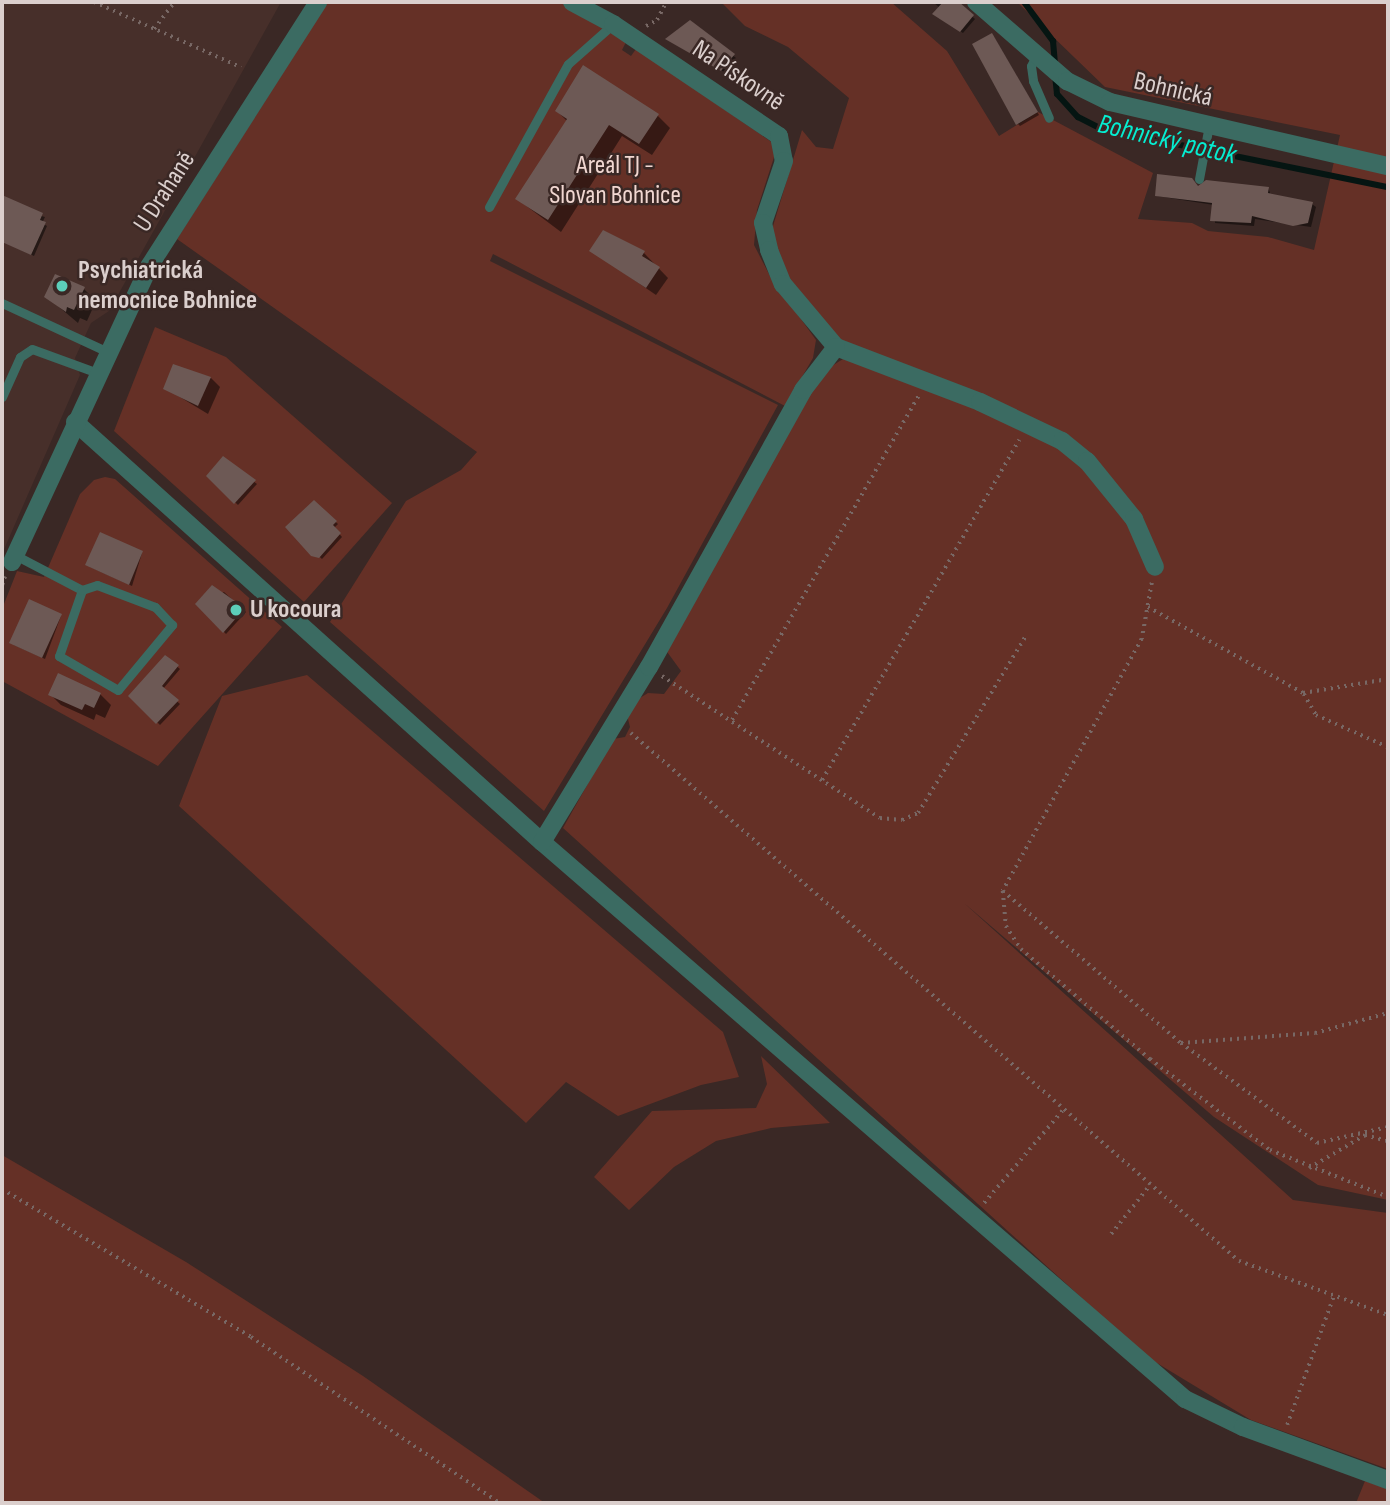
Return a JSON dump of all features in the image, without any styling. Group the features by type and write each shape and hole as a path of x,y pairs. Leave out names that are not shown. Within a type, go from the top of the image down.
{"street":[{"name":"U Drahaně","path":"13,558 150,265 318,2"},
{"name":"Na Pískovně","path":"572,2 613,24 779,136 784,161 763,223 769,250 783,284 836,348"},
{"name":"Bohnická","path":"976,2 1067,80 1110,102 1388,166"},
{"path":"542,842 649,667 803,390 836,348 926,382 1051,436 1079,455 1133,519 1155,567"},
{"path":"75,422 542,842 1185,1399 1243,1427 1388,1480"}],"lane":[{"path":"489,207 569,64 613,24"},
{"path":"1042,61 1031,66 1033,81 1049,118"},
{"path":"1199,179 1209,125"},
{"path":"2,303 108,352"},
{"path":"2,397 20,357 32,349 98,373"},
{"path":"13,558 82,590 97,585 155,607 172,625 118,690 59,656 82,590"}],"path":[{"path":"94,2 241,67"},
{"path":"154,29 174,2"},
{"path":"629,35 657,20 666,2"},
{"path":"732,721 926,382"},
{"path":"822,780 1019,440"},
{"path":"1155,567 1142,639 1003,891 1006,926 1021,949 1150,1059 1270,1150 1309,1168 1388,1197"},
{"path":"1148,607 1303,693 1316,715 1388,747"},
{"path":"649,667 880,818 902,820 918,813 1025,637"},
{"path":"1303,693 1388,679"},
{"path":"616,720 1239,1261 1388,1315"},
{"path":"1003,891 1181,1043 1317,1143 1365,1135 1388,1127"},
{"path":"1181,1043 1315,1033 1388,1013"},
{"path":"985,1203 1063,1110"},
{"path":"1309,1168 1365,1135 1388,1141"},
{"path":"1111,1234 1150,1185"},
{"path":"2,1189 251,1337 500,1503"},
{"path":"1286,1427 1334,1295"}],"shaded area":[{"name":"Psychiatrická nemocnice Bohnice","path":"2,2 281,2 109,311 91,323 75,358 80,375 2,554"}],"green space":[{"name":"Areál TJ - Slovan Bohnice","path":"328,2 573,2 596,24 626,42 622,50 631,56 636,49 773,143 776,151 757,210 754,245 770,276 816,340 813,358 785,406 493,254 490,261 778,405 667,608 544,811 330,622 406,501 461,470 477,452 177,239"},
{"path":"721,2 891,2 947,51 999,136 1038,112 1153,173 1138,219 1192,223 1208,231 1268,237 1314,250 1340,135 1105,87 1017,2 1388,2 1388,1200 1318,1185 1214,1117 964,903 1293,1200 1388,1213 1388,1469 1251,1420 1147,1357 563,828 613,739 625,737 630,727 627,715 635,701 648,693 664,694 681,671 665,649 810,392 827,369 843,359 856,359 790,284 770,236 802,130 816,147 833,149 849,98 788,47 745,26"},
{"path":"155,327 226,357 392,503 304,602 114,431"},
{"path":"105,477 115,479 282,627 158,766 2,681 2,609 17,571 44,577 80,494 94,480"},
{"path":"307,675 723,1032 739,1077 701,1085 618,1116 566,1082 526,1123 179,806 222,696"},
{"path":"761,1056 830,1123 771,1128 716,1141 674,1167 629,1210 594,1177 652,1111 756,1108 767,1084"},
{"path":"2,1155 186,1262 363,1376 545,1503 2,1503"},
{"path":"1365,1481 1388,1489 1388,1503 1356,1503"}],"building":[{"path":"943,2 959,2 974,15 960,32 932,14"},
{"path":"690,20 735,54 721,71 665,39"},
{"path":"992,33 1038,112 1016,125 972,44"},
{"path":"583,65 659,114 639,144 609,125 548,220 515,199 567,119 555,111"},
{"path":"1157,174 1192,178 1198,186 1206,180 1269,187 1268,193 1313,202 1308,223 1293,226 1252,216 1251,223 1210,221 1212,203 1155,196"},
{"path":"2,195 43,213 40,220 46,222 31,255 2,242"},
{"path":"603,230 645,251 642,256 660,267 646,288 589,251"},
{"path":"55,274 85,287 74,310 67,307 66,312 44,297"},
{"path":"173,364 211,377 198,406 163,389"},
{"path":"223,456 256,480 234,504 206,476"},
{"path":"314,500 337,521 333,525 341,533 319,558 311,556 285,527"},
{"path":"100,532 143,551 129,585 85,565"},
{"path":"212,585 245,608 223,633 195,604"},
{"path":"29,599 62,614 42,658 9,643"},
{"path":"165,655 179,665 162,686 179,700 156,724 128,696"},
{"path":"58,673 101,693 94,708 85,704 82,710 48,695"}],"waterway":[{"name":"Bohnický potok","path":"1024,2 1053,41 1055,64"},
{"name":"Bohnický potok","path":"1055,75 1057,94 1078,117 1102,129 1388,187"}],"place":[{"name":"Psychiatrická nemocnice Bohnice","path":"62,286"},
{"name":"U kocoura","path":"236,610"}]}
